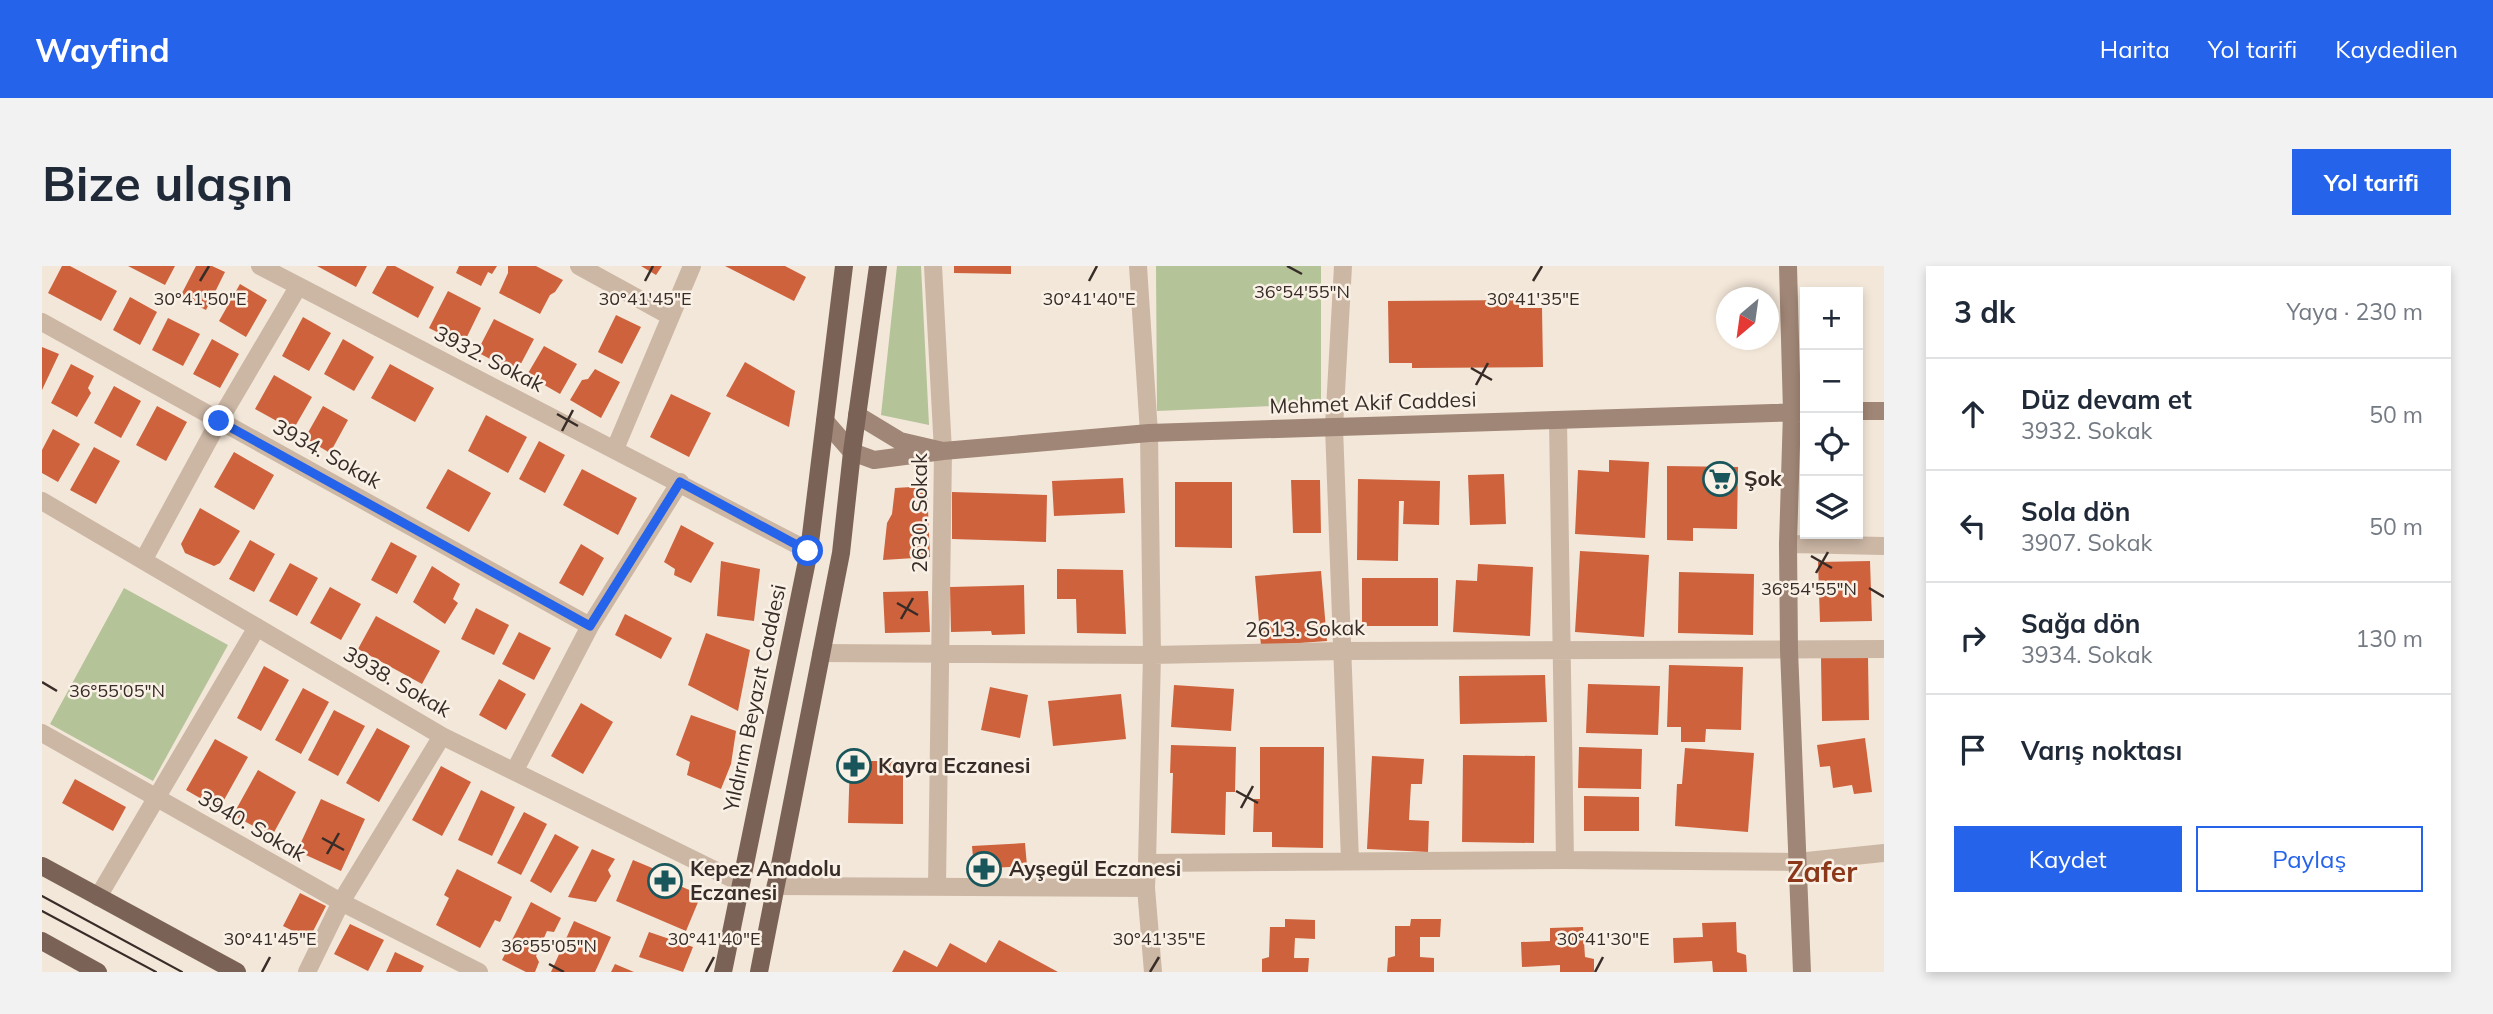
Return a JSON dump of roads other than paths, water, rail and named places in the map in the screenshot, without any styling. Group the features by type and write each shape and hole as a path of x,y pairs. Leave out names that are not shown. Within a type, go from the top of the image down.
{"main road":[{"name":"Yıldırım Beyazıt Caddesi","path":"723,972 808,551 844,266"},
{"path":"759,972 841,552 877,266"},
{"path":"42,866 237,972"},
{"path":"42,941 98,972"}],"street":[{"name":"3932. Sokak","path":"260,266 680,482 808,551"},
{"path":"579,266 670,316"},
{"path":"615,449 692,266"},
{"name":"2630. Sokak","path":"933,266 943,451 937,887"},
{"path":"1138,266 1149,433 1152,655 1146,888 1153,972"},
{"path":"1343,266 1334,427 1350,861"},
{"path":"1788,266 1799,412 1788,544 1789,650 1802,972"},
{"path":"144,559 219,421 298,287"},
{"name":"3934. Sokak","path":"42,322 590,626"},
{"path":"1863,411 1884,411"},
{"name":"Mehmet Akif Caddesi","path":"852,452 874,460 943,451 1149,433 1799,412"},
{"path":"857,415 900,441 943,451"},
{"path":"1558,420 1565,860"},
{"path":"825,421 852,452"},
{"path":"515,770 590,626 680,482"},
{"name":"3938. Sokak","path":"42,501 442,736 740,882"},
{"path":"1788,544 1884,546"},
{"path":"98,897 257,627"},
{"name":"2613. Sokak","path":"821,653 1152,655 1562,649 1884,649"},
{"name":"3940. Sokak","path":"42,733 341,902 480,972"},
{"path":"307,972 341,902 442,736"},
{"path":"1147,863 1565,860 1797,862 1884,853"},
{"path":"775,886 1146,888"}],"tram line":[{"path":"42,896 182,972"},
{"path":"42,911 156,972"}],"place":[{"name":"Şok","path":"1720,479"},
{"name":"Kayra Eczanesi","path":"854,766"},
{"name":"Ayşegül Eczanesi","path":"984,869"},
{"name":"Kepez Anadolu Eczanesi","path":"665,881"}],"district":[{"name":"Zafer","path":"1822,872"}]}
